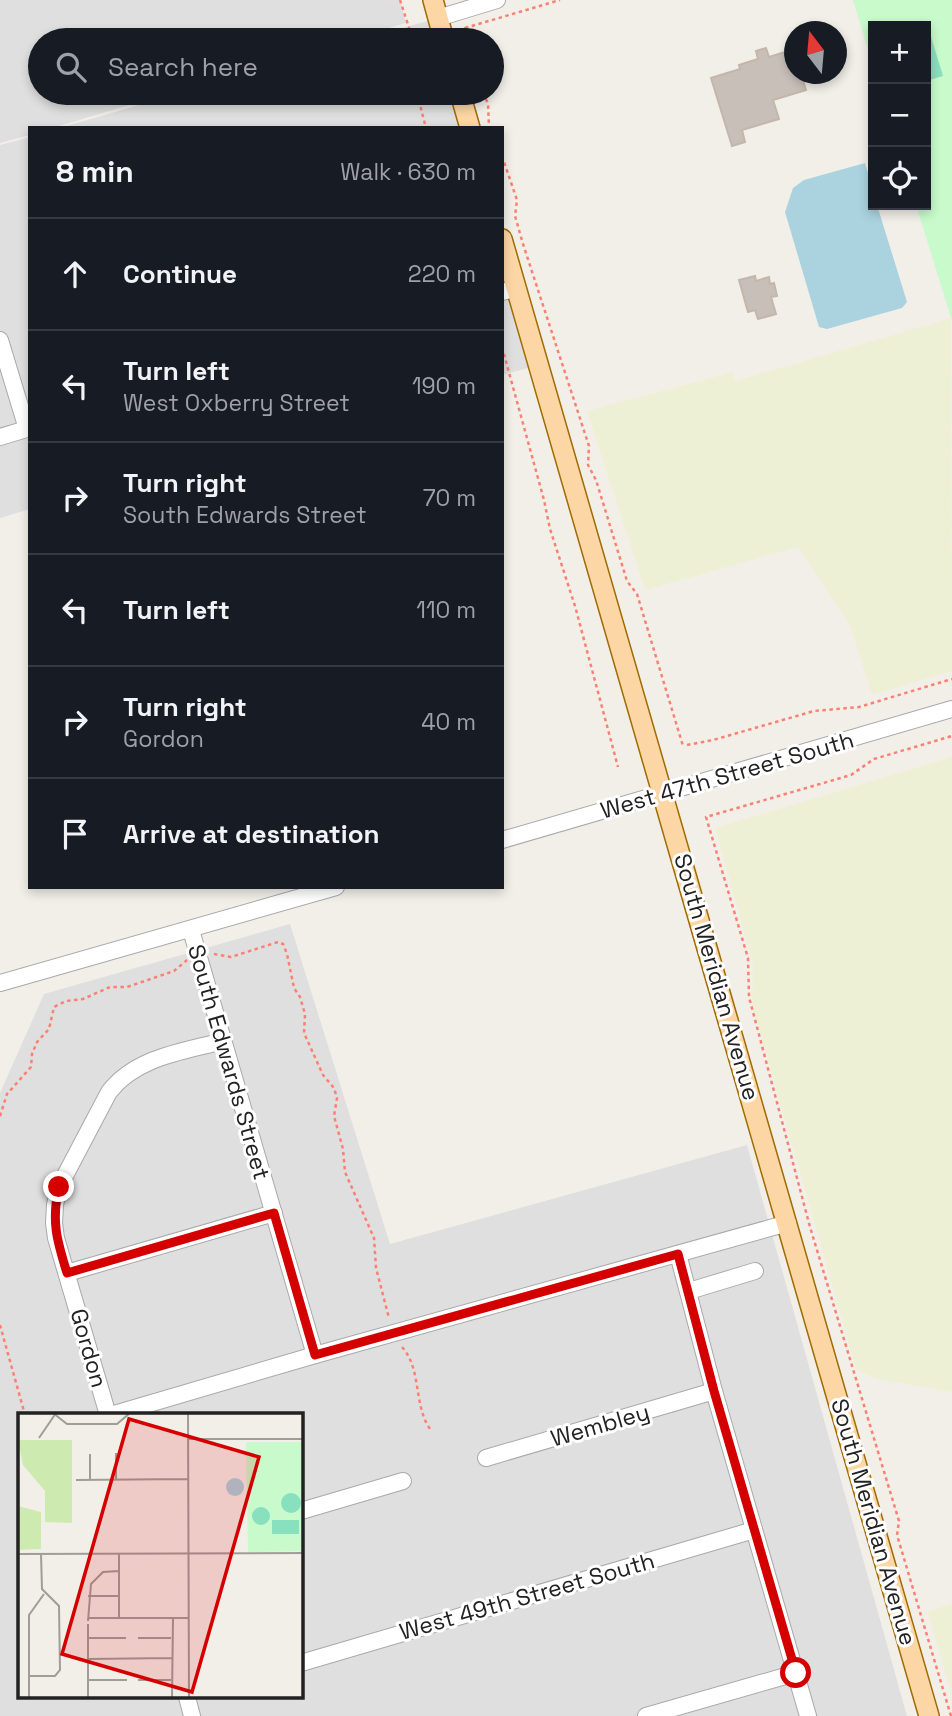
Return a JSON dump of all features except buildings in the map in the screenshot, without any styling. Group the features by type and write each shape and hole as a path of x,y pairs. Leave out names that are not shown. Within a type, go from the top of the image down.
{"main road":[{"path":"435,9 441,28"},
{"path":"463,105 469,126"},
{"name":"South Meridian Avenue","path":"504,254 509,290 664,794 929,1716"}],"street":[{"path":"435,9 496,0"},
{"path":"0,340 28,426"},
{"path":"0,437 28,429"},
{"name":"West 47th Street South","path":"504,839 952,709"},
{"path":"0,983 191,930 313,890"},
{"name":"South Edwards Street","path":"191,930 315,1355"},
{"name":"Gordon","path":"109,1413 56,1238 55,1205 59,1187 109,1092 130,1070 143,1063 223,1041"},
{"path":"67,1273 274,1213"},
{"path":"117,1413 788,1223"},
{"path":"678,1254 714,1391 808,1716"},
{"path":"688,1292 755,1271"},
{"name":"Wembley","path":"486,1458 714,1391"},
{"path":"303,1510 403,1481"},
{"name":"West 49th Street South","path":"303,1662 754,1530"},
{"path":"646,1716 796,1673"},
{"path":"187,1698 192,1716"}],"path":[{"path":"400,0 409,28"},
{"path":"465,28 560,0"},
{"path":"421,105 425,126"},
{"path":"488,105 489,126"},
{"path":"504,162 517,200 515,216 523,244 589,446 587,465 596,480 627,581 637,594 685,746 814,711 859,707 952,679"},
{"path":"504,354 550,529 576,606 618,767"},
{"path":"951,1716 897,1535 899,1521 810,1227 749,997 748,958 706,817 851,775 874,759 952,736"},
{"path":"0,1325 24,1413"}],"shaded area":[{"path":"0,0 400,0 406,23 388,28 28,28 28,105 130,105 59,126 28,126 28,136 0,143"},
{"path":"438,18 441,28 403,28"},
{"path":"139,105 463,105 469,126 67,126"},
{"path":"28,138 28,510 0,518 0,145"},
{"path":"504,246 539,365 504,374"},
{"path":"290,924 390,1244 747,1145 907,1716 0,1716 0,1093 44,994"}],"green space":[{"path":"853,0 952,0 952,321 918,210 931,210 931,21 868,21 868,50"},
{"path":"931,37 943,76 931,80"},
{"path":"951,318 952,671 872,695 850,625 798,547 645,590 587,411 733,372 735,381"},
{"path":"952,757 952,1392 876,1379 856,1369 752,1005 753,964 715,828"},
{"path":"952,1604 952,1696 927,1611"}],"water":[{"path":"865,163 868,174 868,210 879,210 907,302 902,308 827,329 819,327 785,212 793,188 804,180"}],"route":[{"path":"59,1187 54,1223 67,1273 274,1213 315,1355 678,1254 714,1391 796,1673"}]}
